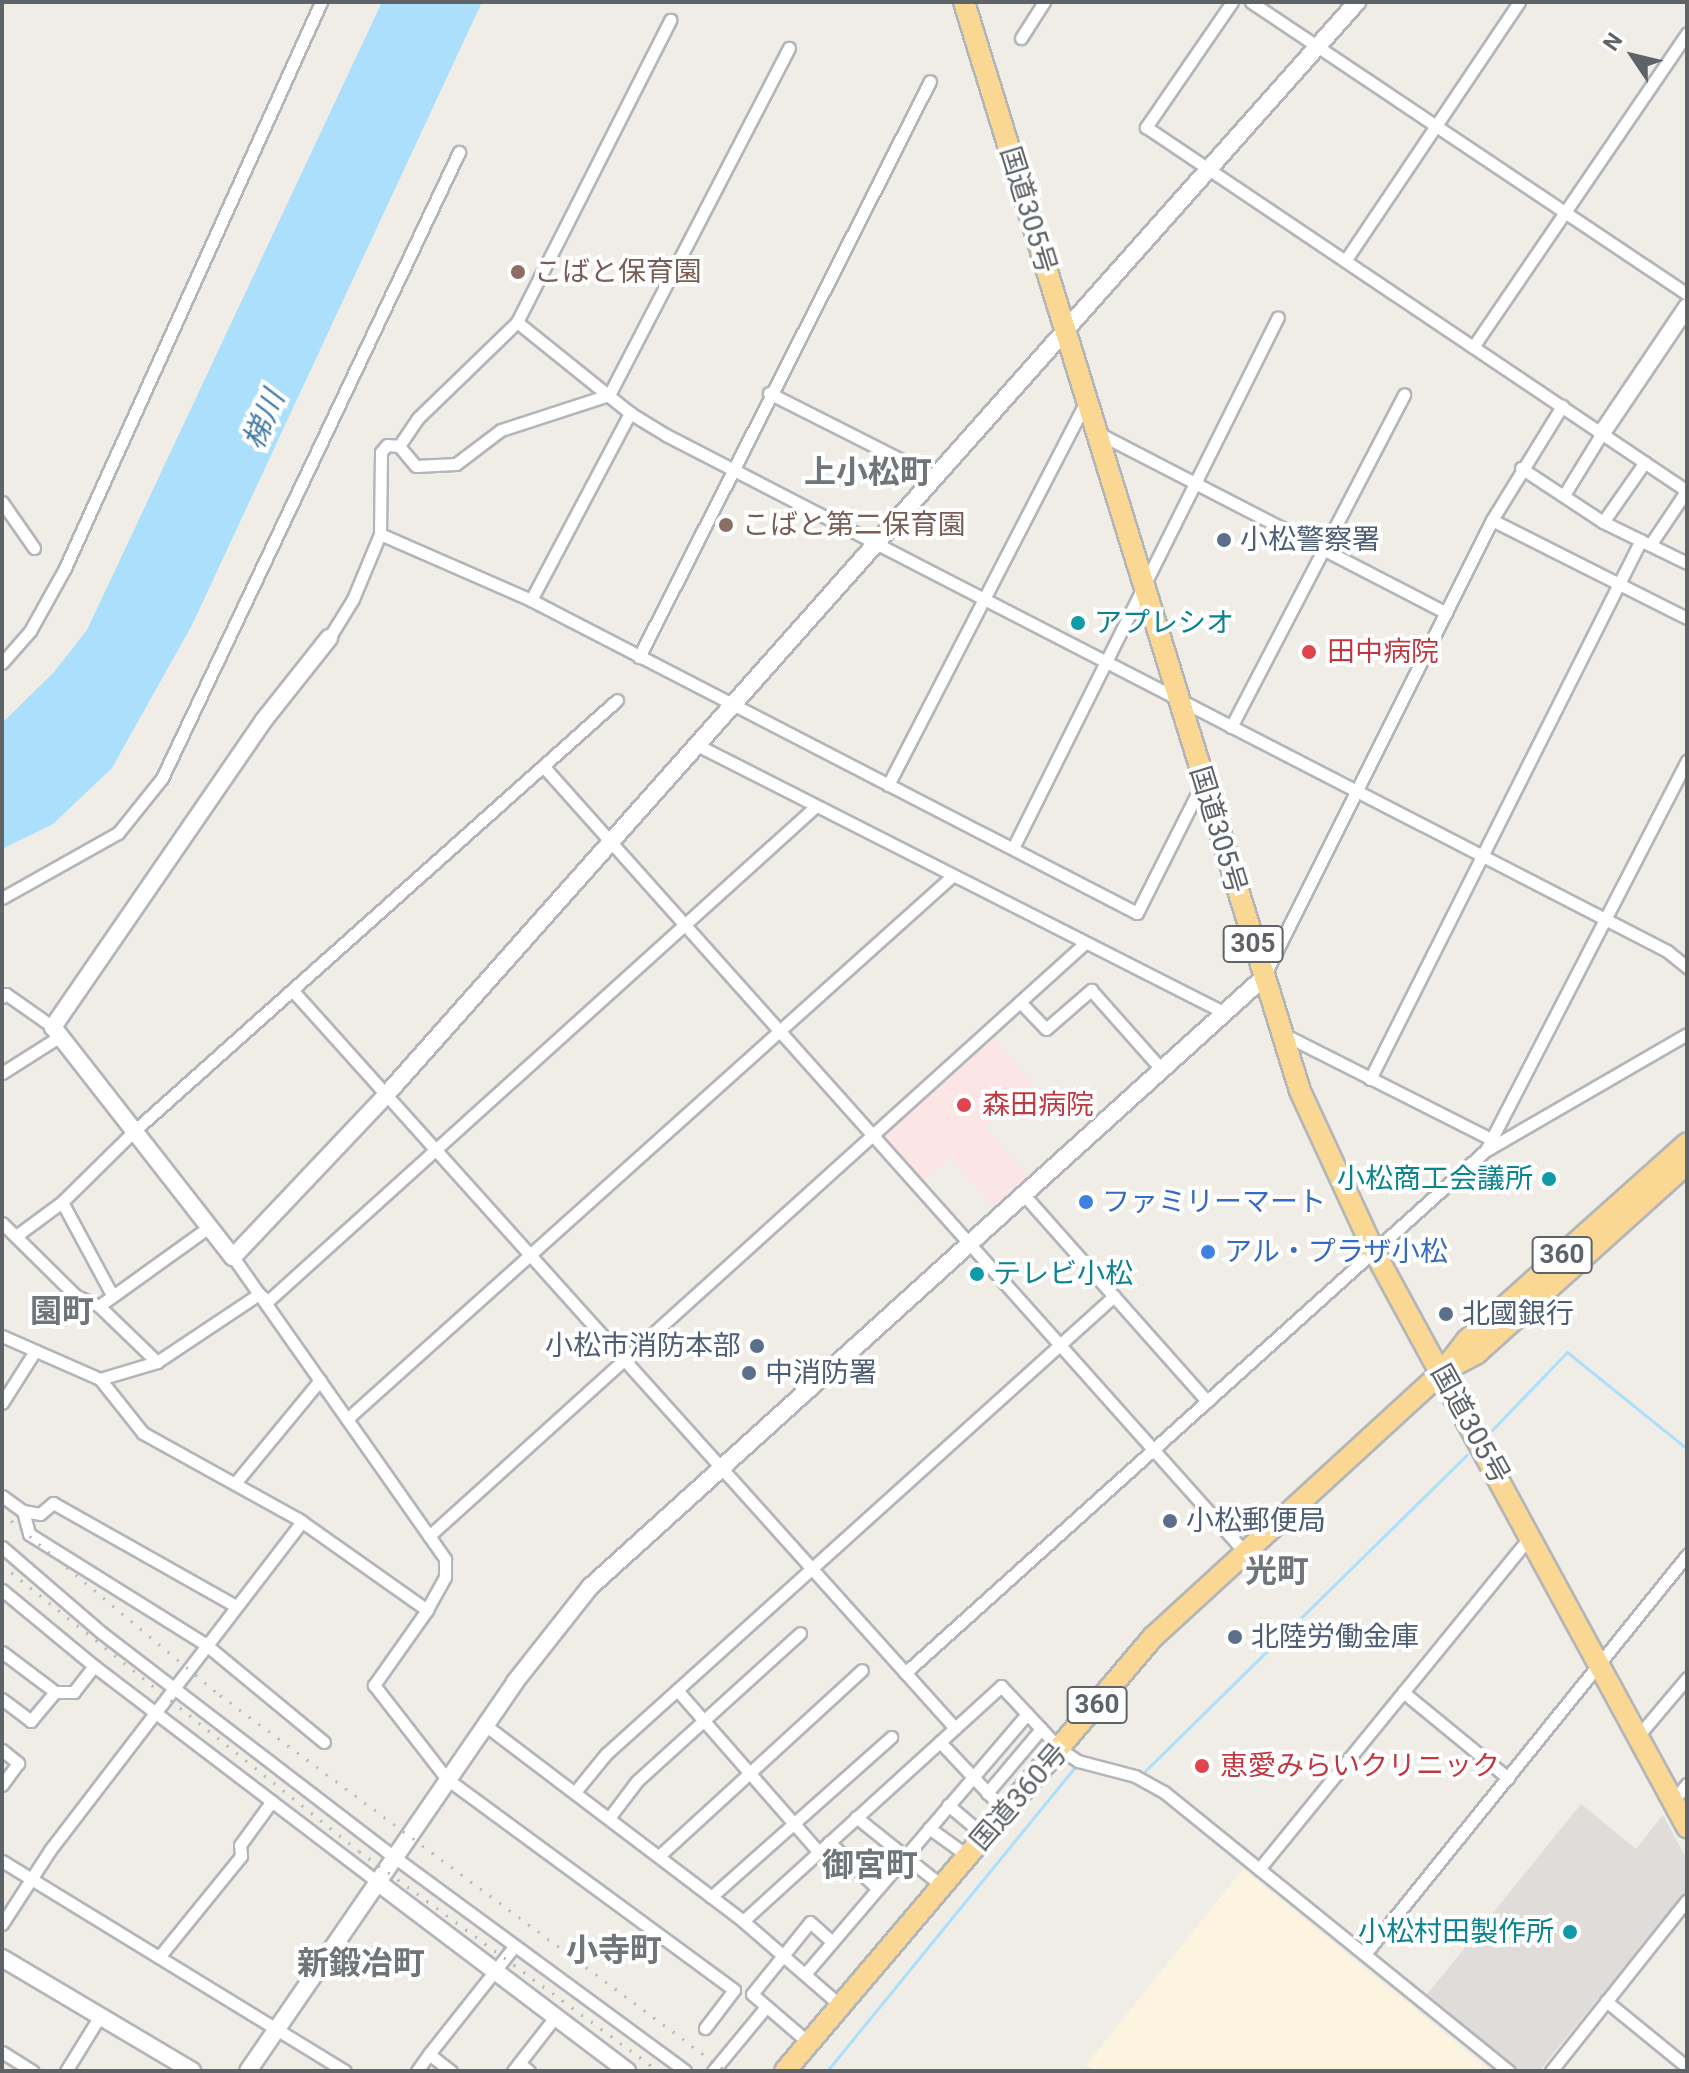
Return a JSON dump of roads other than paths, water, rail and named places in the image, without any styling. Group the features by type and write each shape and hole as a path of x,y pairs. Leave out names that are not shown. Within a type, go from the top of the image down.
{"highway":[{"name":"国道305号","path":"964,2 1300,1091 1374,1251 1687,1827"},
{"name":"国道360号","path":"785,2071 1153,1637 1442,1372 1467,1340 1687,1143"},
{"name":"国道360号","path":"1442,1372 1477,1353 1687,1164"}],"street":[{"path":"2,663 30,631 65,568 321,2"},
{"path":"1021,38 1044,2"},
{"path":"1232,2 1146,127 1687,490 1646,542 1619,585 1370,1079"},
{"path":"1251,2 1687,294"},
{"path":"233,1257 386,1095 697,745 728,704 1357,2"},
{"path":"1345,261 1519,2"},
{"path":"399,446 418,418 517,322 670,20"},
{"path":"1473,347 1687,33"},
{"path":"2,1073 56,1032 256,732 329,638 353,599 380,534 381,452 387,445 399,446 416,466 456,464 501,430 609,395 789,48"},
{"path":"639,657 769,393 930,81"},
{"path":"2,898 118,833 162,778 459,152"},
{"path":"1564,495 1687,307"},
{"path":"1013,848 1197,486 1278,317"},
{"path":"517,322 630,413 731,469 1606,920 1687,967"},
{"path":"769,393 933,476"},
{"path":"1231,727 1404,394"},
{"path":"888,785 1086,401"},
{"path":"248,2071 274,2027 485,1725 590,1587 1263,978 1492,520 1521,468 1562,406"},
{"path":"531,600 630,413"},
{"path":"1098,433 1446,613"},
{"path":"1603,522 1645,462"},
{"path":"1521,468 1603,522 1687,563"},
{"path":"2,502 34,548"},
{"path":"1492,520 1687,618"},
{"path":"380,534 531,600 1137,913 1204,780"},
{"path":"16,1236 62,1202 134,1131 617,700"},
{"path":"697,745 951,877 1225,1013"},
{"path":"1485,1151 1687,761"},
{"path":"543,766 1244,1551"},
{"path":"259,1294 268,1301 438,1152 815,807"},
{"path":"347,1419 951,877"},
{"path":"429,1536 1085,943"},
{"path":"1020,1002 1046,1029 1091,990 1162,1070"},
{"path":"293,991 955,1728"},
{"path":"2,997 6,994 56,1032 233,1257 429,1536 446,1567 427,1610 374,1685 447,1779 734,1990 705,2028"},
{"path":"1283,1034 1491,1139"},
{"path":"905,1673 1485,1151 1687,1034"},
{"path":"1024,1195 1207,1401"},
{"path":"62,1202 111,1293"},
{"path":"2,1223 76,1296 99,1306 157,1362"},
{"path":"99,1306 111,1293 209,1227"},
{"path":"100,1379 157,1362 259,1294"},
{"path":"575,1792 606,1754 1114,1296"},
{"path":"2,1336 100,1379 131,1423 302,1522 427,1610"},
{"path":"2,1403 35,1351"},
{"path":"236,1482 320,1380"},
{"path":"2,1496 23,1511 40,1514 53,1503 236,1606"},
{"path":"23,1511 29,1534 205,1644 324,1742"},
{"path":"2,1924 31,1879 205,1644 302,1522"},
{"path":"1259,1869 1530,1537"},
{"path":"2,1547 173,1687 393,1857 513,1948 685,2071"},
{"path":"1365,1954 1687,1555"},
{"path":"3,1594 627,2071"},
{"path":"609,1818 637,1781 800,1633"},
{"path":"2,1652 55,1692 74,1692 94,1666"},
{"path":"659,1856 862,1670"},
{"path":"1638,1736 1687,1678"},
{"path":"743,1921 1001,1686 1060,1749 1078,1761 1147,1782 1509,2071"},
{"path":"677,1690 818,1851"},
{"path":"2,1699 31,1721 55,1692"},
{"path":"1403,1692 1508,1778"},
{"path":"805,1974 1027,1714"},
{"path":"485,1725 743,1921 840,2005"},
{"path":"987,1793 1041,1729"},
{"path":"711,1897 891,1737"},
{"path":"940,1742 1006,1812"},
{"path":"2,1750 18,1763 2,1785"},
{"path":"1673,1801 1687,1784"},
{"path":"159,1957 241,1856 240,1845 272,1801"},
{"path":"948,1805 985,1836"},
{"path":"856,1817 942,1886"},
{"path":"929,1828 968,1856"},
{"path":"829,1842 877,1888"},
{"path":"2,1861 345,2071"},
{"path":"1551,2071 1687,1900"},
{"path":"809,2043 752,1994 810,1922 832,1942"},
{"path":"417,2071 513,1948"},
{"path":"2,1958 192,2071"},
{"path":"1606,2001 1687,2067"},
{"path":"713,2071 766,2007"},
{"path":"66,2071 100,2016"},
{"path":"521,2068 555,2017"},
{"path":"2,2052 33,2071"},
{"path":"429,2054 451,2071"}],"water":[{"name":"梯川","path":"382,2 482,2 192,625 112,768 53,824 2,849 2,723 54,672 87,630"}],"waterway":[{"path":"1492,1430 1567,1352 1687,1449"},
{"path":"1145,1771 1467,1455"},
{"path":"827,2071 1073,1769"}],"railway":[{"path":"2,1513 220,1695 726,2071"},
{"path":"2,1565 359,1851 659,2071"}],"place":[{"name":"こばと保育園","path":"518,272"},
{"name":"こばと第二保育園","path":"726,525"},
{"name":"小松警察署","path":"1224,540"},
{"name":"アプレシオ","path":"1078,623"},
{"name":"田中病院","path":"1309,652"},
{"name":"森田病院","path":"964,1105"},
{"name":"小松商工会議所","path":"1549,1179"},
{"name":"ファミリーマート","path":"1086,1202"},
{"name":"アル・プラザ小松","path":"1208,1252"},
{"name":"テレビ小松","path":"977,1274"},
{"name":"北國銀行","path":"1446,1314"},
{"name":"小松市消防本部","path":"757,1346"},
{"name":"中消防署","path":"749,1373"},
{"name":"小松郵便局","path":"1170,1521"},
{"name":"北陸労働金庫","path":"1235,1637"},
{"name":"恵愛みらいクリニック","path":"1202,1766"},
{"name":"小松村田製作所","path":"1570,1932"}],"district":[{"name":"上小松町","path":"868,472"},
{"name":"園町","path":"62,1311"},
{"name":"光町","path":"1277,1571"},
{"name":"御宮町","path":"870,1865"},
{"name":"小寺町","path":"614,1950"},
{"name":"新鍛冶町","path":"361,1963"}]}
